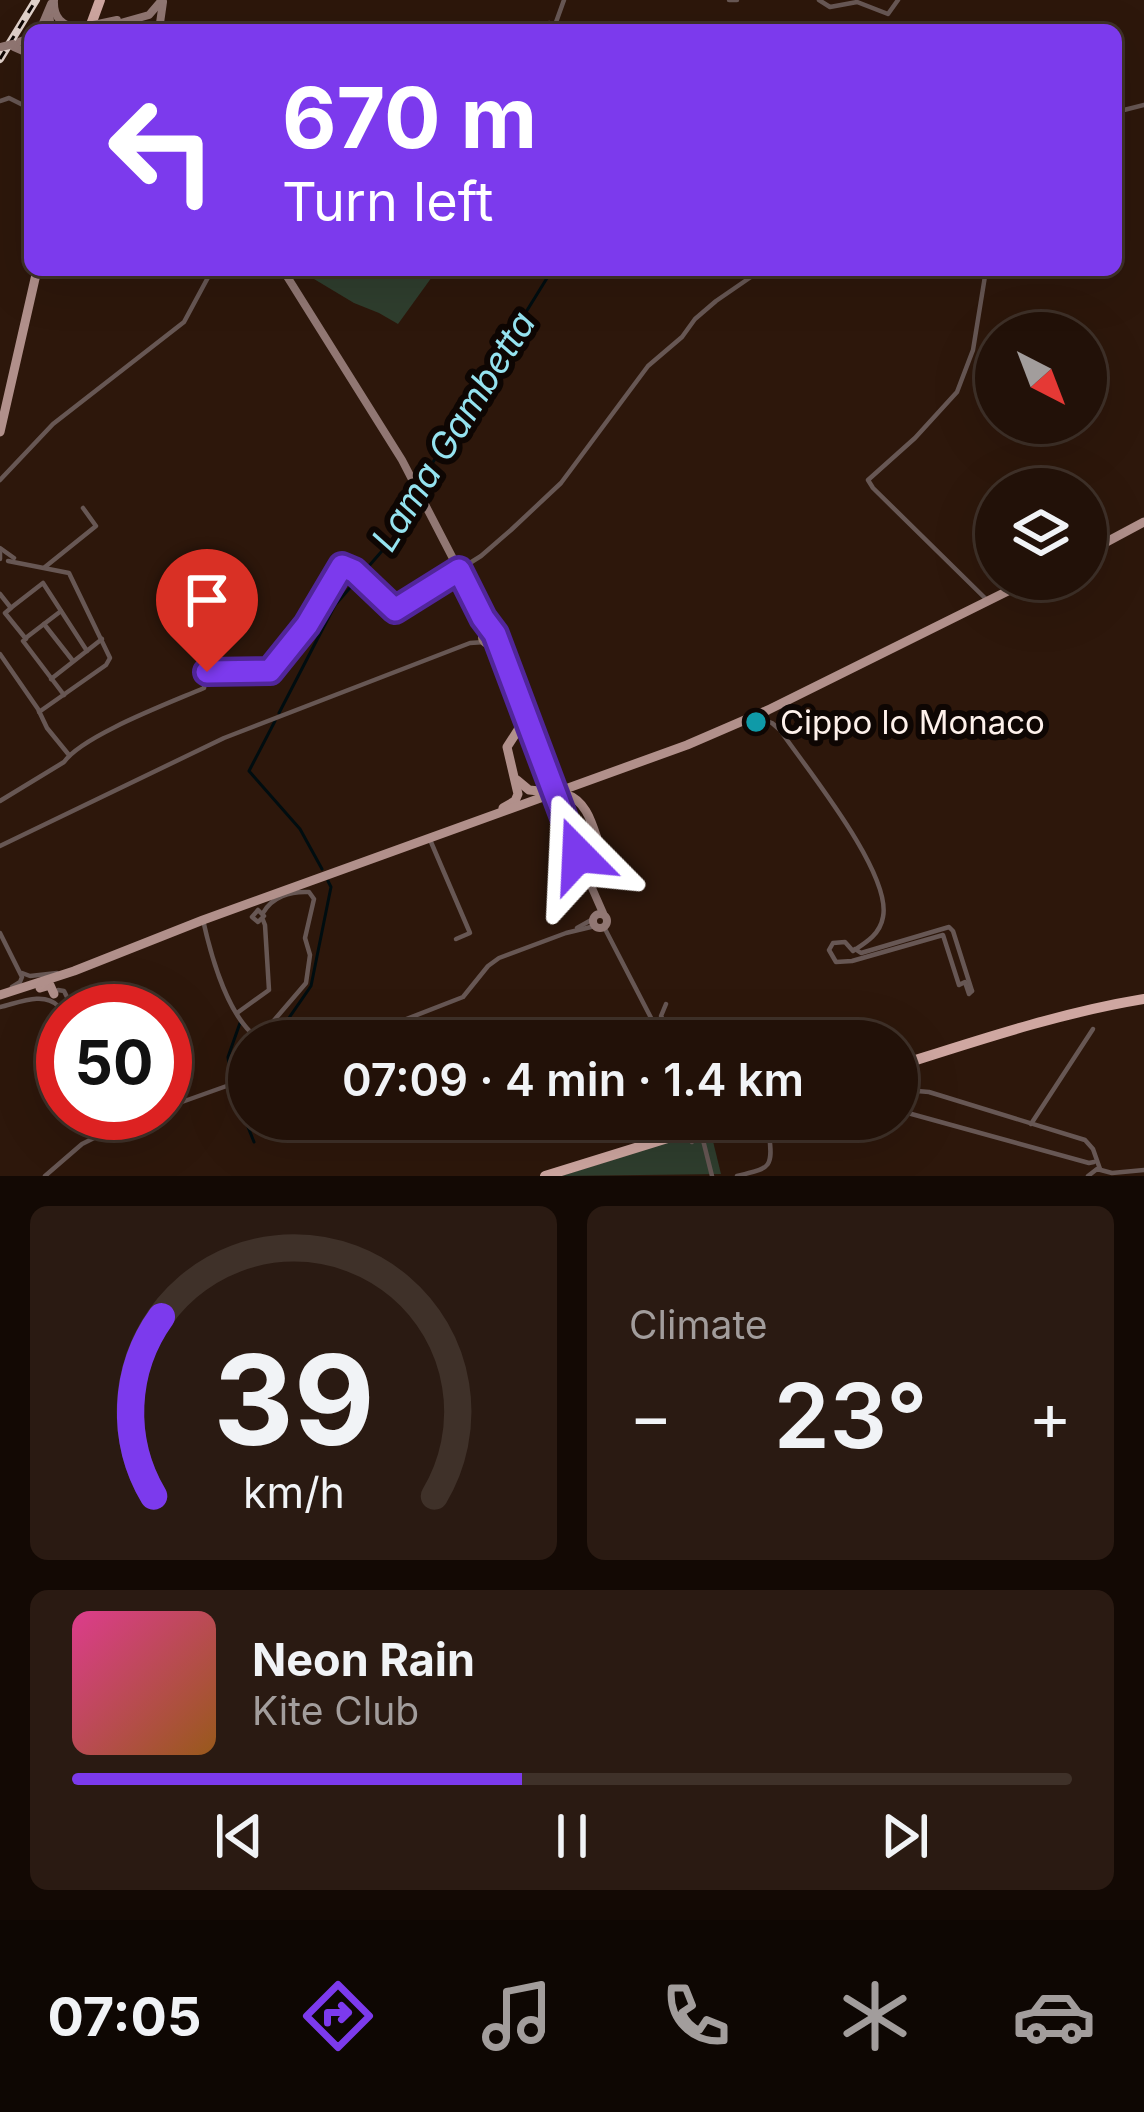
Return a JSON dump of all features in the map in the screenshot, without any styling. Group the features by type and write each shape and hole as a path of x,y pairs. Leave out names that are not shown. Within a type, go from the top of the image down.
{"highway":[{"path":"918,1057 1144,996"},
{"path":"529,1176 644,1140"},
{"path":"544,1176 660,1140"}],"main road":[{"path":"43,24 54,0"},
{"path":"117,22 149,11 162,0"},
{"path":"141,18 162,0"},
{"path":"49,12 51,24"},
{"path":"109,24 141,18 154,18 156,24"},
{"path":"1,49 24,43"},
{"path":"14,46 24,51"},
{"path":"0,413 34,276"},
{"path":"0,432 34,276"},
{"path":"287,276 401,460 483,618 488,637 501,652 522,707 523,730 537,749 578,855 589,870 598,921"},
{"path":"1107,542 1144,522"},
{"path":"3,993 227,907 602,777 748,719 987,600"},
{"path":"3,993 74,971 748,719"},
{"path":"494,812 516,800 516,778 507,752 509,741 523,730"},
{"path":"585,808 586,790 602,777"},
{"path":"516,778 529,790 573,795 585,808 602,850 589,870"},
{"path":"60,984 74,971"},
{"path":"3,993 36,987"}],"street":[{"path":"819,0 830,8 857,2 888,14 898,0"},
{"path":"0,480 53,424 184,322 209,276"},
{"path":"0,801 125,723 205,688 207,672 270,671 307,625 342,566 354,571 395,610 481,556 561,483 648,366 695,319 753,276"},
{"path":"975,588 868,480 957,392 973,350 985,276"},
{"path":"45,567 96,526 83,508"},
{"path":"1,568 3,556 69,573 110,658 39,712"},
{"path":"26,639 5,613 43,583 87,651"},
{"path":"0,594 11,608"},
{"path":"61,611 23,641 64,695"},
{"path":"44,624 74,662"},
{"path":"0,845 224,738 488,637"},
{"path":"51,679 102,639"},
{"path":"0,654 46,728 69,755"},
{"path":"777,725 790,699"},
{"path":"768,710 866,854 884,909 874,935 855,950"},
{"path":"748,719 777,725"},
{"path":"430,840 470,933 456,939"},
{"path":"237,1013 269,990 263,915 266,902 281,892"},
{"path":"263,915 271,901 292,893 309,892 314,899 305,938 310,955 306,983 276,1020"},
{"path":"218,915 256,910 263,915"},
{"path":"202,920 241,1020"},
{"path":"405,1020 463,997 499,958 598,921 652,1020"},
{"path":"949,927 972,991 969,994 965,982 959,985 943,934 844,963 836,962 829,950 839,941 855,950 861,953 949,927"},
{"path":"0,933 26,976 58,973"},
{"path":"3,993 22,979 18,966"},
{"path":"0,1007 36,999"},
{"path":"664,1020 661,1014 666,1004"},
{"path":"1031,1124 1093,1029"},
{"path":"192,1098 228,1086"},
{"path":"918,1091 1085,1140 1100,1172"},
{"path":"918,1116 1084,1162 1100,1172 1144,1170"},
{"path":"50,1172 90,1140"},
{"path":"703,1140 712,1176"},
{"path":"737,1176 770,1164 771,1140"},
{"path":"1084,1162 1095,1153"}],"green space":[{"path":"309,276 433,276 398,324"},
{"path":"675,1140 713,1140 721,1174 561,1176"}],"waterway":[{"name":"Lama Gambetta","path":"279,713 335,605 395,536 417,488 548,276"},
{"name":"Lama Gambetta","path":"275,721 249,771 300,829 322,869"},
{"name":"Lama Gambetta","path":"288,1020 311,986 331,887 328,881"}],"railway":[{"path":"0,59 36,0"}],"place":[{"name":"Cippo lo Monaco","path":"756,722"}],"route":[{"path":"207,672 270,671 307,625 342,566 354,571 395,610 459,570 495,634 578,855"}]}
